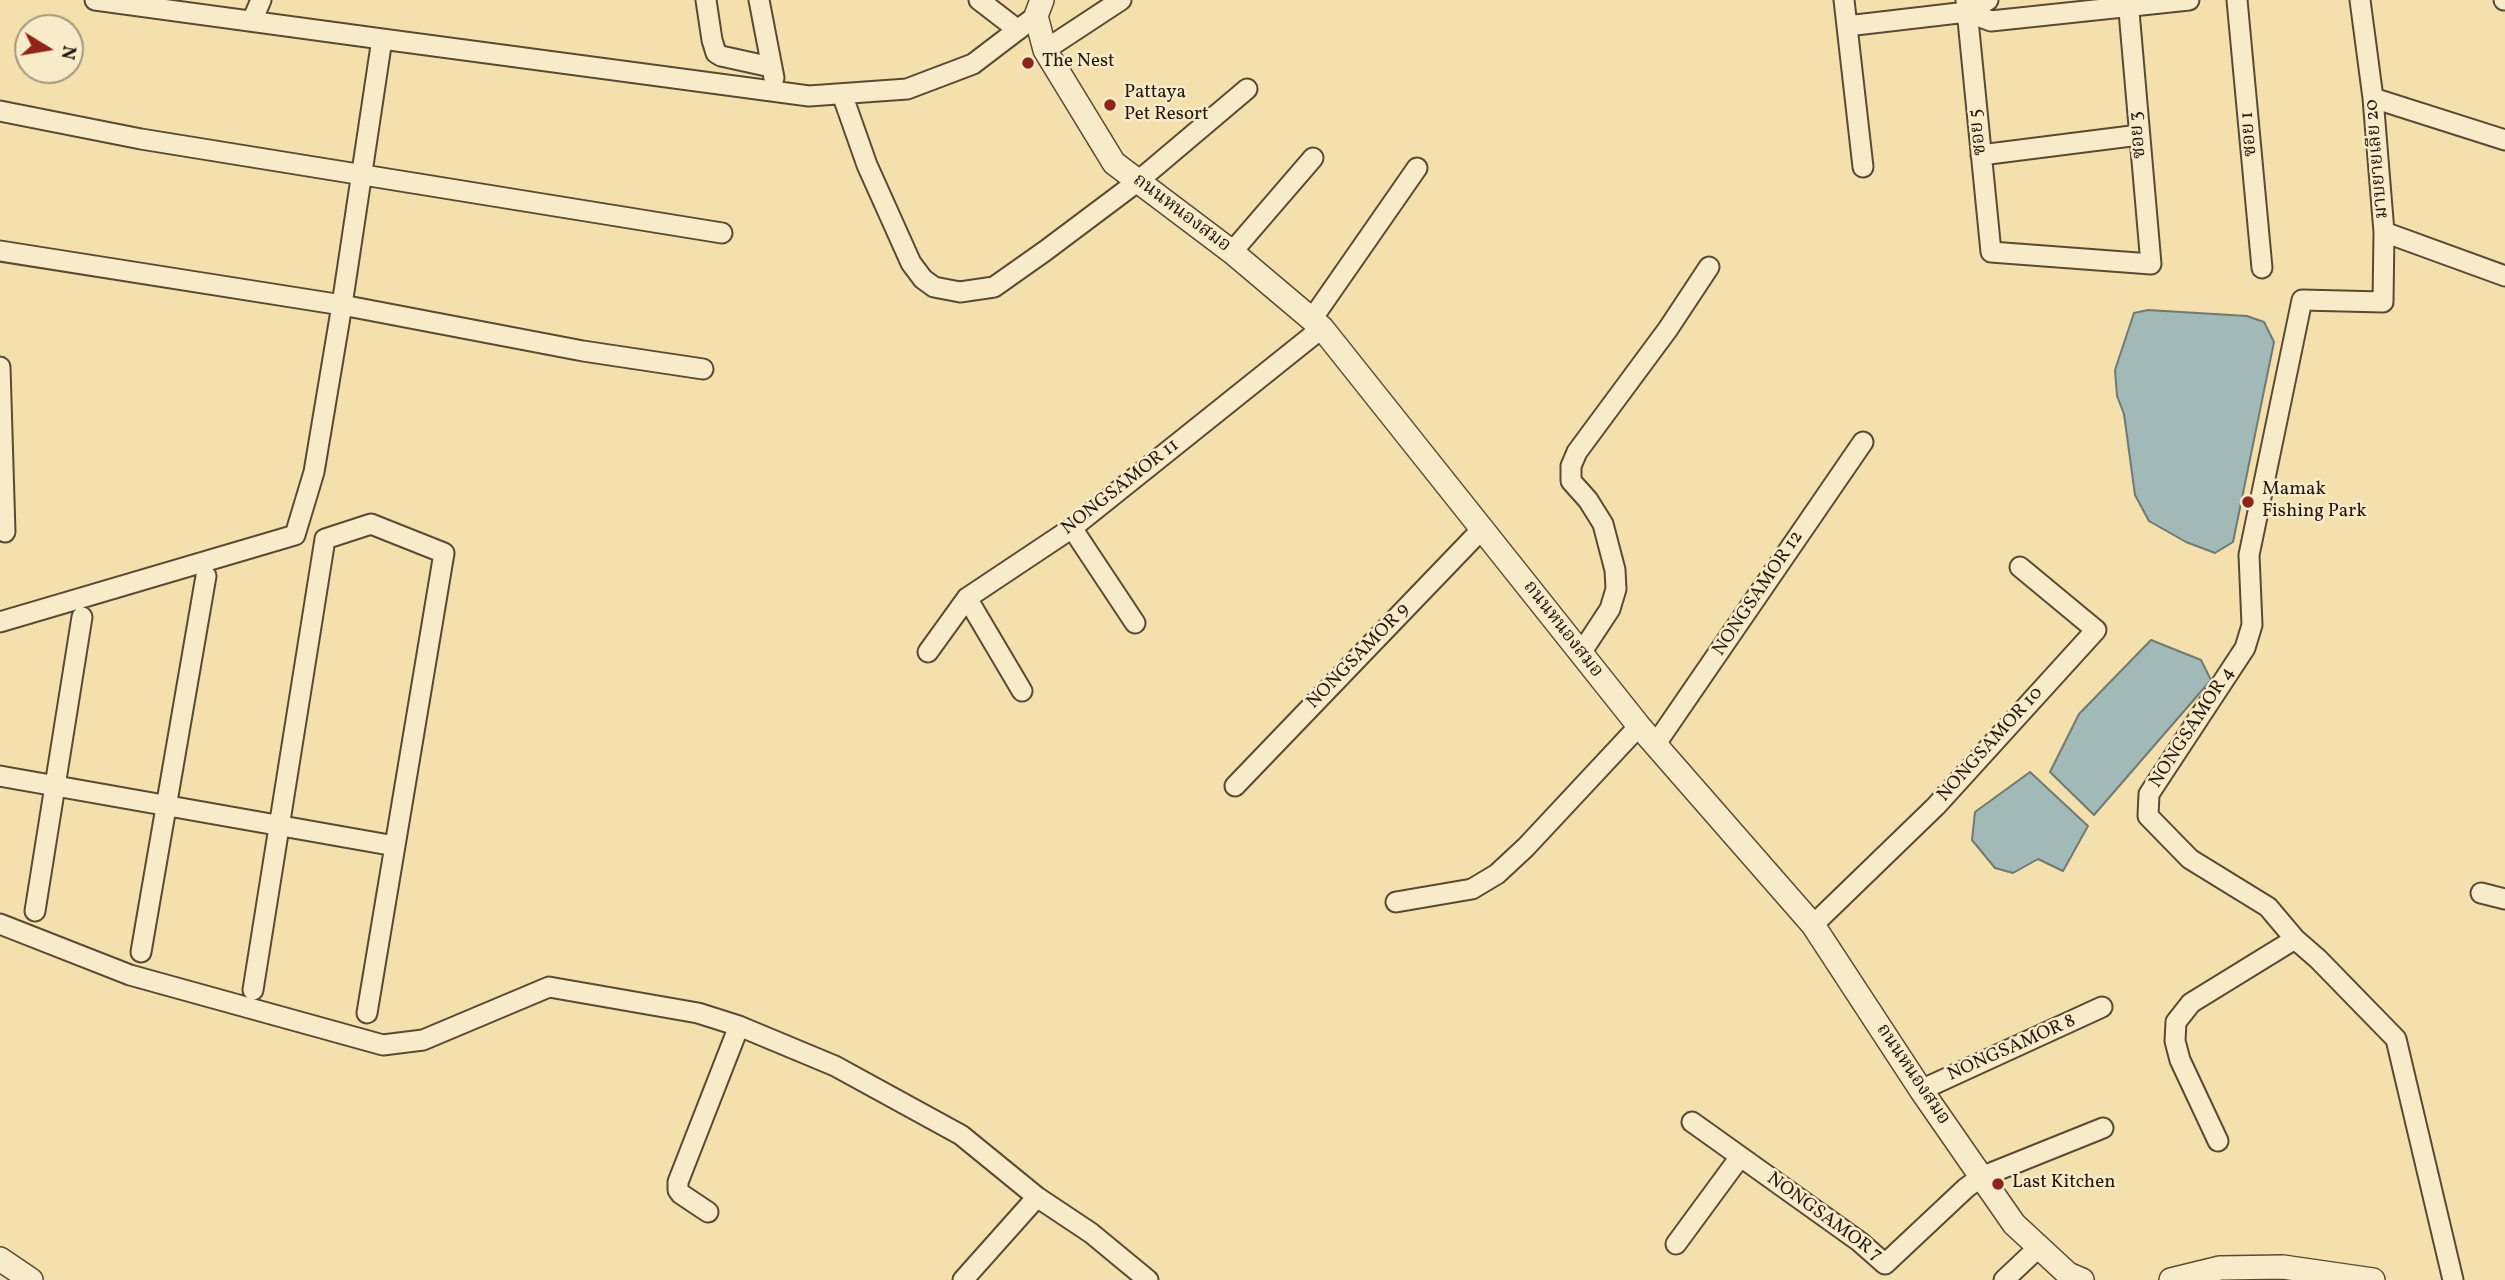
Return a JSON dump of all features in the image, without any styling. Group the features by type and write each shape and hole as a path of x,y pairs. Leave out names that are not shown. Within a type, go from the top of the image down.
{"street":[{"path":"95,0 809,96 907,89 973,64 1032,15"},
{"path":"252,21 261,0"},
{"path":"706,0 716,52 721,56 771,67"},
{"path":"760,0 777,93"},
{"path":"979,0 1032,15"},
{"path":"1045,50 1121,0"},
{"path":"1844,0 1863,167"},
{"path":"1847,26 1988,0"},
{"path":"1967,6 1991,21 2128,3 2189,0"},
{"name":"ซอย 1","path":"2237,0 2262,268"},
{"name":"มาบยายเลีย 20","path":"2360,0 2373,97 2384,232 2505,276"},
{"name":"ซอย 3","path":"1991,252 2151,264 2128,3"},
{"name":"ซอย 5","path":"1967,6 1991,252"},
{"name":"ถนนหนองสมอ","path":"1032,15 1045,50 1114,163 1232,252 1317,323 1639,726 1813,925 1921,1090 2014,1224 2068,1274 2082,1280"},
{"path":"0,622 295,535 314,472 382,39"},
{"path":"842,94 867,165 911,263 933,288 960,292 994,287 1137,182 1247,89"},
{"path":"2373,97 2505,140"},
{"path":"0,111 141,139 722,233"},
{"path":"1981,155 2139,135"},
{"path":"1232,252 1313,158"},
{"name":"NONGSAMOR 11","path":"928,652 967,598 1072,528 1317,323 1417,168"},
{"name":"NONGSAMOR 4","path":"2384,232 2383,302 2302,300 2249,555 2252,625 2245,648 2149,794 2148,816 2190,859 2268,906 2295,939 2318,959 2396,1040 2453,1280"},
{"path":"0,251 342,304 583,351 703,369"},
{"path":"1581,653 1610,610 1616,589 1615,570 1603,524 1588,500 1571,481 1571,466 1577,452 1668,329 1709,267"},
{"path":"0,367 5,532"},
{"name":"NONGSAMOR 12","path":"1656,745 1863,442"},
{"path":"253,990 324,539 371,524 444,553 367,1013"},
{"path":"1072,528 1136,624"},
{"name":"NONGSAMOR 9","path":"1235,786 1482,529"},
{"name":"NONGSAMOR 10","path":"1813,925 1936,806 2096,629 2020,567"},
{"path":"141,952 206,576"},
{"path":"967,598 1022,691"},
{"path":"35,911 82,617"},
{"path":"1396,902 1472,889 1497,874 1526,847 1639,726"},
{"path":"0,776 395,846"},
{"path":"2481,893 2505,899"},
{"path":"0,925 130,975 383,1045 423,1040 549,986 698,1013 739,1026 835,1066 961,1135 1037,1197 1091,1233 1148,1280"},
{"path":"2218,1141 2179,1060 2175,1041 2176,1022 2191,1003 2295,939"},
{"name":"NONGSAMOR 8","path":"1921,1090 2102,1007"},
{"path":"708,1212 681,1194 678,1182 739,1026"},
{"name":"NONGSAMOR 7","path":"1692,1122 1860,1242 1885,1264 1981,1177"},
{"path":"1981,1177 2103,1128"},
{"path":"1676,1244 1740,1157"},
{"path":"963,1280 1037,1197"},
{"path":"2004,1280 2039,1247"},
{"path":"0,1259 30,1280"},
{"path":"2171,1280 2220,1268 2283,1266 2373,1280"}],"water":[{"path":"2148,310 2247,316 2264,322 2274,342 2233,542 2215,553 2186,542 2149,521 2135,495 2124,414 2117,396 2115,370 2134,313"},
{"path":"2151,640 2201,660 2211,680 2094,815 2050,772 2079,714"},
{"path":"2030,772 2088,826 2063,871 2038,859 2013,873 1995,868 1972,840 1975,812"}],"place":[{"name":"The Nest","path":"1028,63"},
{"name":"Pattaya Pet Resort","path":"1110,105"},
{"name":"Mamak Fishing Park","path":"2248,502"},
{"name":"Last Kitchen","path":"1998,1184"}]}
